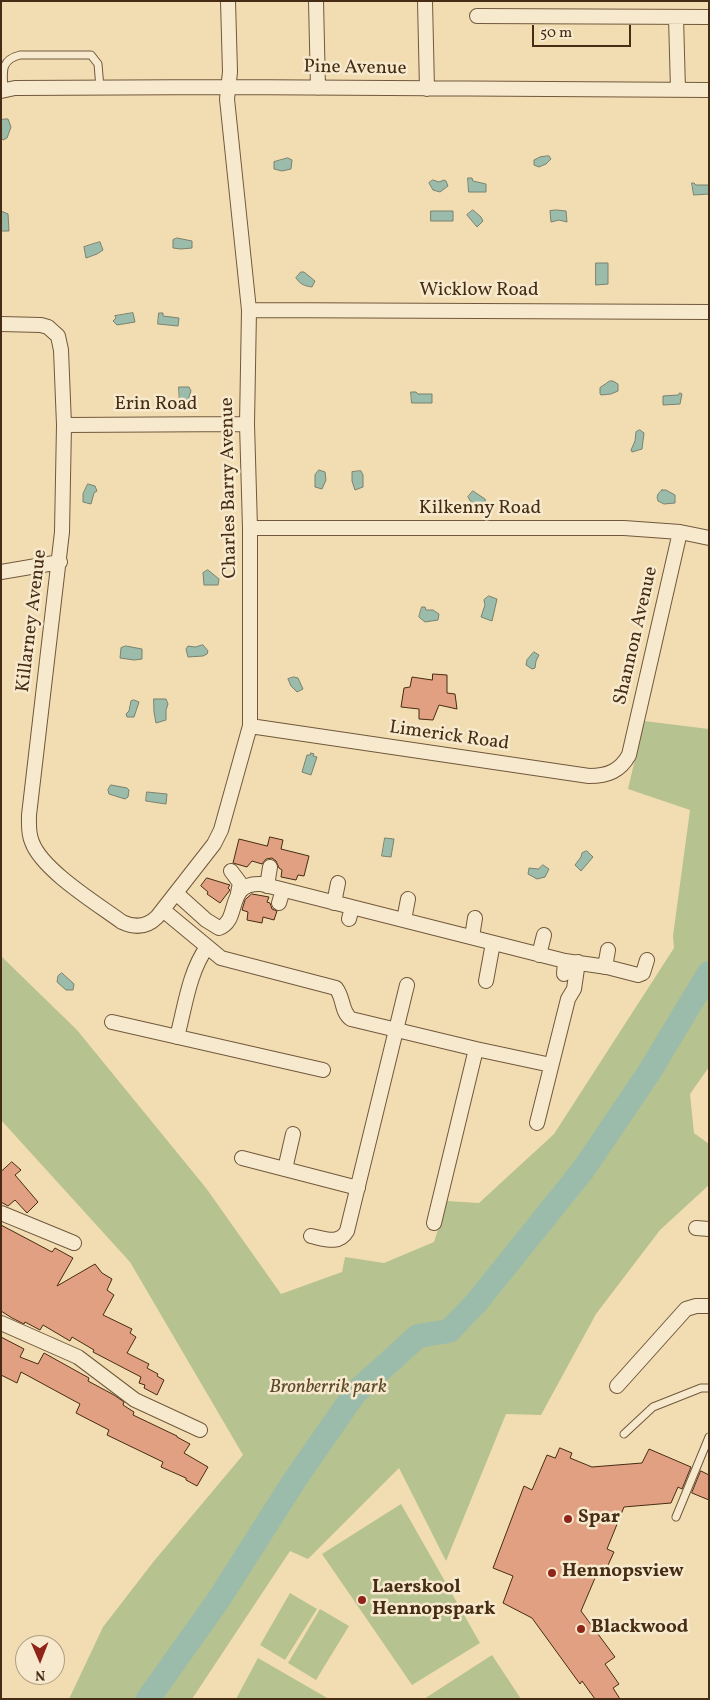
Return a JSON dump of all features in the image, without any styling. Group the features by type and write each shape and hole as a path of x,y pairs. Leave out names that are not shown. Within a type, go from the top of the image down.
{"street":[{"name":"Charles Barry Avenue","path":"127,924 138,926 149,924 163,910 214,844 222,830 250,726 250,528 247,424 249,310 227,99 230,72 228,1"},
{"path":"316,1 318,88"},
{"path":"425,1 426,89"},
{"path":"477,16 709,16"},
{"path":"676,17 678,90"},
{"name":"Pine Avenue","path":"3,91 15,88 228,87 709,90"},
{"name":"Wicklow Road","path":"249,310 709,312"},
{"name":"Killarney Avenue","path":"1,324 41,325 48,328 58,336 61,350 64,425 62,532 29,815 30,834 35,850 46,864 127,924"},
{"name":"Erin Road","path":"64,425 247,424"},
{"name":"Kilkenny Road","path":"250,528 624,528 680,532 709,538"},
{"name":"Shannon Avenue","path":"631,749 680,532"},
{"path":"1,572 60,562"},
{"name":"Limerick Road","path":"250,726 589,776 602,776 615,771 626,761 631,749"},
{"path":"267,886 270,867"},
{"path":"177,1037 200,957 212,946 224,926 231,914 238,893 240,883 230,872"},
{"path":"334,903 338,883"},
{"path":"238,893 248,885 267,886 281,896 334,903 350,913 404,920 417,930 482,943 508,952 539,954 569,966 611,973 638,975 643,973 646,960"},
{"path":"176,893 206,920 219,928 224,926"},
{"path":"404,920 408,899"},
{"path":"163,910 212,946 221,958 336,988 342,997 346,1016 350,1018 551,1065"},
{"path":"475,918 482,943 486,981"},
{"path":"539,954 544,935"},
{"path":"608,950 611,973"},
{"path":"537,1123 568,999 574,989 569,966"},
{"path":"311,1236 335,1240 345,1236 347,1231 407,985"},
{"path":"112,1022 323,1070"},
{"path":"434,1223 476,1049"},
{"path":"285,1169 293,1134"},
{"path":"242,1158 358,1188"},
{"path":"1,1213 74,1243"},
{"path":"616,1386 686,1309 696,1306 709,1306"},
{"path":"1,1324 78,1357 135,1400 200,1430"}],"lane":[{"path":"3,91 5,63 12,57 20,55 91,56 98,64 100,88"},
{"path":"624,1434 652,1407 701,1388 709,1388"},
{"path":"676,1517 709,1437"}],"green space":[{"name":"Bronberrik park","path":"644,721 709,729 709,1067 690,1094 694,1133 709,1144 709,1185 660,1230 596,1314 541,1415 506,1414 446,1561 399,1468 308,1559 290,1551 192,1699 69,1699 103,1627 154,1561 243,1455 130,1262 1,1120 1,956 77,1030 206,1188 281,1294 342,1272 345,1257 384,1263 434,1242 447,1201 479,1203 554,1134 674,948 673,936 690,810 628,789"},
{"path":"401,1504 480,1643 412,1685 322,1554"},
{"path":"290,1593 317,1609 285,1660 260,1645"},
{"path":"320,1609 349,1626 316,1680 288,1663"},
{"path":"492,1655 521,1699 424,1699"},
{"path":"258,1658 329,1699 236,1699"}],"shaded area":[{"path":"8,119 11,127 7,138 3,140 1,138 1,120"},
{"path":"549,156 551,159 546,164 539,167 534,165 534,160"},
{"path":"288,158 292,160 291,169 282,171 274,169 274,162"},
{"path":"468,178 486,184 486,192 469,192"},
{"path":"433,180 439,182 444,180 448,186 440,192 433,190 429,183"},
{"path":"692,183 696,185 709,185 709,194 694,195"},
{"path":"473,210 483,221 477,227 467,215"},
{"path":"1,211 8,214 9,231 1,231"},
{"path":"431,211 453,211 453,221 431,221"},
{"path":"550,211 566,211 567,222 559,220 551,222"},
{"path":"177,238 192,241 192,248 173,248 173,240"},
{"path":"100,242 103,250 86,258 84,247"},
{"path":"596,263 608,263 608,284 596,285"},
{"path":"301,272 304,272 315,281 312,287 302,284 296,278"},
{"path":"133,313 135,322 117,325 113,321 116,318 115,316"},
{"path":"159,313 163,313 163,316 179,318 178,326 158,324"},
{"path":"610,381 618,384 618,391 601,395 600,388"},
{"path":"179,387 189,387 191,391 189,404 180,405"},
{"path":"411,392 432,394 432,403 412,403"},
{"path":"682,394 680,404 663,405 663,396 678,395"},
{"path":"640,430 644,433 642,449 632,452 636,432"},
{"path":"319,470 325,472 326,480 322,489 315,487 315,475"},
{"path":"361,471 363,487 355,490 352,472"},
{"path":"88,484 95,486 97,491 94,493 91,504 83,502 83,494"},
{"path":"662,490 675,495 675,503 664,504 658,501 659,492"},
{"path":"473,491 485,499 486,506 483,510 471,502 468,497"},
{"path":"208,570 219,579 218,585 204,585 203,573"},
{"path":"489,596 497,599 492,621 481,617 485,605 484,600"},
{"path":"422,607 439,614 438,620 425,622 419,617"},
{"path":"203,645 208,651 207,654 188,657 186,649 188,646"},
{"path":"126,646 142,649 142,659 120,658 121,648"},
{"path":"534,652 539,655 535,668 532,669 526,665 527,660"},
{"path":"298,678 303,689 297,692 291,686 288,679"},
{"path":"154,699 166,699 168,704 166,720 156,723"},
{"path":"131,701 139,702 134,717 127,717 126,714 129,711"},
{"path":"311,753 317,757 311,775 302,772 307,755"},
{"path":"111,785 127,788 129,790 128,797 125,799 109,794 108,790"},
{"path":"147,792 167,794 166,804 146,801"},
{"path":"385,838 394,839 391,857 382,856"},
{"path":"587,851 593,857 581,871 575,865 582,853"},
{"path":"543,865 549,869 545,877 537,879 528,874 529,868 538,869"},
{"path":"62,973 74,984 73,990 66,990 57,982 58,976"}],"building":[{"path":"433,674 447,675 447,693 455,694 457,709 439,705 433,720 419,719 419,709 401,707 404,688 410,687 412,677 432,680"},
{"path":"270,837 283,840 281,849 309,856 304,876 298,875 296,880 281,877 282,870 272,858 266,859 262,864 252,861 247,867 233,863 239,839 267,846"},
{"path":"207,878 230,885 228,888 230,890 220,903 207,894 208,892 201,886"},
{"path":"252,894 269,897 267,902 270,903 272,909 277,911 274,920 263,917 262,923 247,920 248,912 242,910 245,900"},
{"path":"12,1162 21,1170 15,1175 38,1202 27,1213 15,1200 8,1206 1,1202 1,1172"},
{"path":"1,1225 52,1252 55,1248 73,1258 57,1286 95,1264 102,1273 112,1279 107,1290 114,1295 103,1315 132,1329 130,1333 136,1337 127,1353 149,1364 147,1368 164,1380 157,1395 144,1388 145,1385 139,1383 141,1377 93,1352 94,1350 72,1337 70,1341 43,1325 40,1330 25,1322 24,1324 1,1311"},
{"path":"1,1337 24,1349 20,1357 38,1364 44,1353 89,1378 88,1381 114,1395 124,1402 123,1405 134,1412 133,1415 190,1444 184,1453 208,1467 197,1486 186,1480 186,1478 161,1467 163,1462 107,1435 109,1430 76,1413 80,1404 21,1372 17,1383 1,1375"},
{"name":"Hennopsview","path":"560,1448 572,1453 570,1458 592,1467 642,1463 649,1449 691,1467 682,1489 678,1487 671,1503 624,1507 607,1549 614,1552 604,1574 598,1571 581,1611 615,1657 605,1664 619,1684 613,1688 620,1699 595,1699 582,1681 580,1684 532,1618 503,1603 513,1576 493,1568 524,1486 532,1490 547,1455 555,1458"},
{"path":"701,1471 709,1475 709,1500 692,1493"}],"waterway":[{"path":"148,1699 219,1599 294,1481 355,1393 418,1336 449,1331 476,1303 583,1170 648,1074 709,973"}],"place":[{"name":"Spar","path":"568,1519"},
{"name":"Hennopsview","path":"552,1573"},
{"name":"Laerskool Hennopspark","path":"362,1600"},
{"name":"Blackwood","path":"581,1629"}]}
